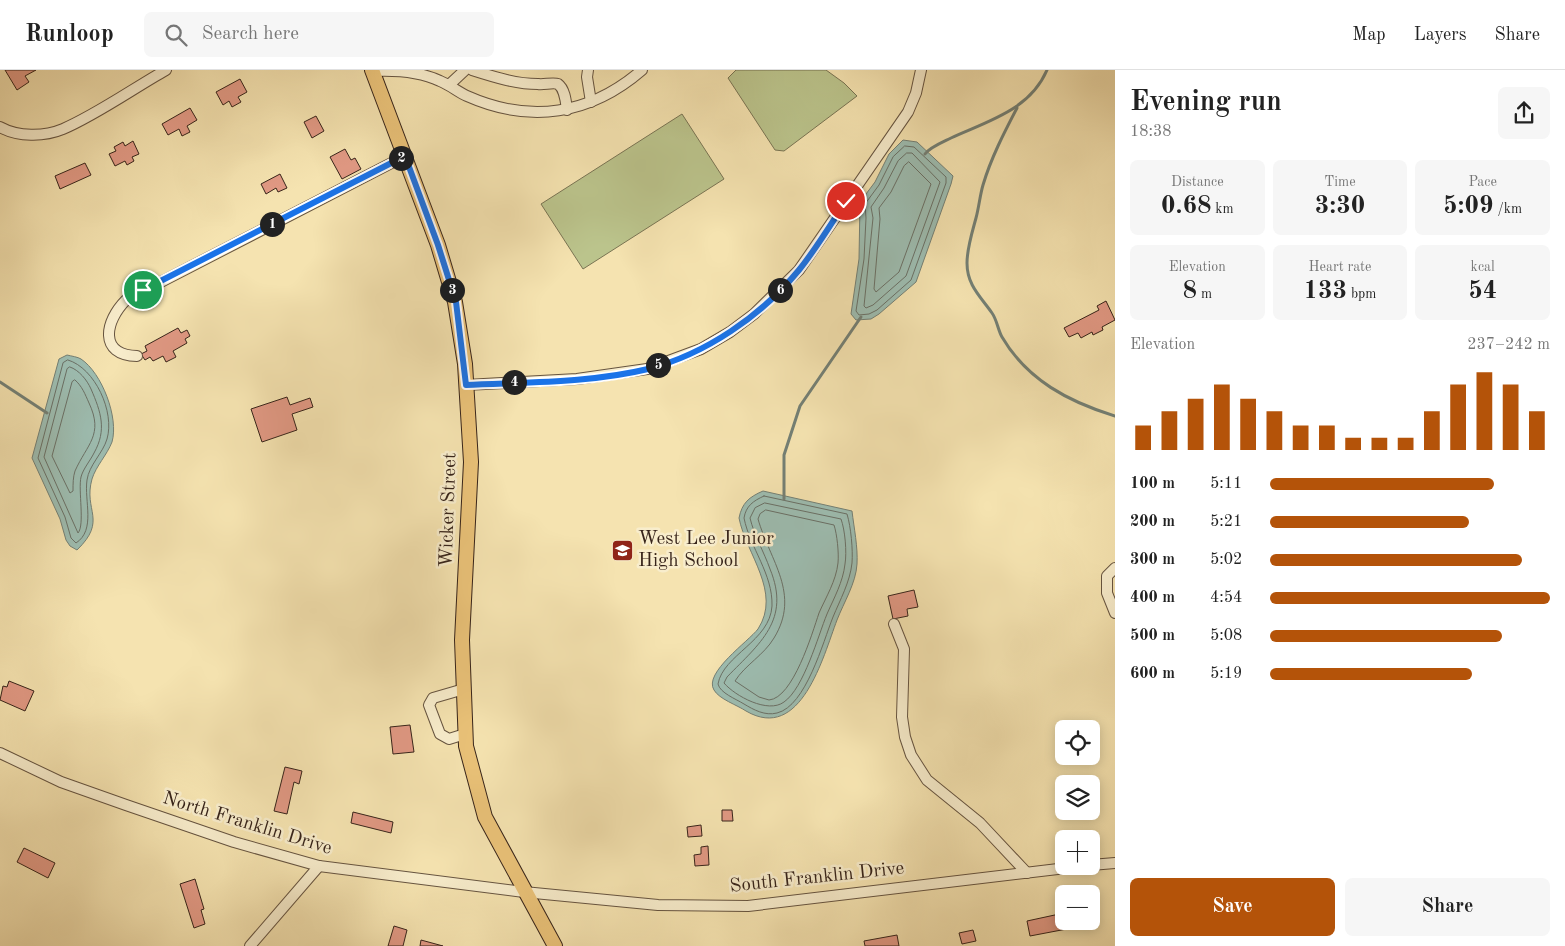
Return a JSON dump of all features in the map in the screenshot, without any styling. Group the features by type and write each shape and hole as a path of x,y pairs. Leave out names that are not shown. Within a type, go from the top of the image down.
{"main road":[{"name":"Wicker Street","path":"372,70 438,245 456,302 466,385 471,462 462,640 466,746 485,817 555,946"}],"street":[{"path":"0,127 10,132 33,135 62,130 152,73 166,70"},
{"path":"372,70 417,73 449,85 466,96 489,104 522,111 546,113 567,110 607,95 642,70"},
{"path":"449,85 465,70"},
{"path":"472,70 530,84 556,83 561,87 567,110"},
{"path":"588,70 587,77 591,102"},
{"path":"466,385 577,379 647,369 700,349 730,332 754,314 799,270 908,112 916,93 921,70"},
{"path":"137,356 125,356 116,351 110,343 108,334 114,315 126,300 405,156"},
{"path":"1115,568 1107,576 1106,584 1115,613"},
{"path":"894,624 904,648 902,717 911,755 927,780 980,822 1026,873"},
{"path":"464,689 438,695 433,698 429,706 434,724 444,737 449,739 466,734"},
{"name":"North Franklin Drive","path":"0,753 61,782 234,842 319,866 524,892"},
{"path":"1100,864 1115,863"},
{"path":"250,946 319,866"},
{"name":"South Franklin Drive","path":"524,892 658,905 748,906 1055,869"}],"green space":[{"path":"736,70 826,70 844,83 857,96 784,151 775,150 728,78"},
{"path":"682,114 724,179 583,269 541,204"}],"water":[{"path":"903,140 917,142 953,176 951,184 916,282 879,314 871,319 856,320 851,314 859,259 860,202 875,182 889,154"},
{"path":"67,355 81,359 96,374 111,409 114,432 112,442 92,479 90,499 93,523 91,531 77,550 70,546 66,540 60,519 32,458 59,359"},
{"path":"763,491 852,511 857,558 852,585 817,673 807,691 795,706 781,715 765,718 746,711 724,699 716,693 712,683 721,666 758,629 764,615 766,601 764,587 739,518 742,508 747,501"}],"building":[{"path":"5,70 36,70 25,76 29,82 17,90"},
{"path":"240,79 247,92 238,97 241,102 232,107 229,101 223,105 216,92"},
{"path":"190,108 197,120 187,126 190,132 182,136 179,129 168,135 162,124"},
{"path":"316,116 324,131 312,138 304,122"},
{"path":"133,141 139,154 132,157 134,161 127,165 125,161 115,166 109,154 116,151 114,147 123,142 125,146"},
{"path":"345,149 351,160 355,158 361,169 342,179 330,157"},
{"path":"85,163 91,175 60,189 55,176"},
{"path":"280,174 287,188 278,192 276,188 266,194 261,184"},
{"path":"1106,301 1115,320 1102,327 1103,330 1093,335 1092,332 1081,338 1078,333 1069,337 1064,328 1099,310 1097,306"},
{"path":"178,328 181,333 187,330 190,336 185,339 187,343 173,351 176,357 166,362 163,356 153,361 150,357 145,360 141,354 147,351 145,346"},
{"path":"287,397 290,405 310,398 313,407 292,414 297,430 262,442 251,409"},
{"path":"914,590 918,607 907,609 908,616 893,619 888,596"},
{"path":"9,681 34,691 25,711 0,700 3,686 7,687"},
{"path":"410,725 414,752 393,754 390,727"},
{"path":"285,767 302,771 299,784 294,782 287,814 274,811"},
{"path":"722,810 732,810 733,821 722,821"},
{"path":"353,812 393,822 391,833 351,823"},
{"path":"701,825 702,836 688,837 687,827"},
{"path":"708,846 709,865 695,866 694,855 701,854 701,847"},
{"path":"24,848 55,863 48,878 17,862"},
{"path":"195,879 204,909 201,910 205,924 194,928 180,884"},
{"path":"1055,915 1055,930 1062,930 1030,936 1027,921"},
{"path":"394,926 407,930 403,946 388,946"},
{"path":"973,930 976,941 962,944 959,933"},
{"path":"897,935 899,946 865,946 864,941"},
{"path":"421,940 443,946 420,946"}],"waterway":[{"path":"925,154 937,145 993,120 1019,105 1040,84 1047,70"},
{"path":"1017,108 994,155 983,185 968,252 969,278 975,290 994,316 1002,337 1024,366 1066,396 1081,404 1115,416"},
{"path":"784,499 784,455 800,406 861,317"},
{"path":"0,382 47,413"}],"place":[{"name":"West Lee Junior High School","path":"622,550"}],"route":[{"path":"143,290 405,156 438,245 456,302 465,364 466,385 603,376 647,369 674,360 700,349 730,332 754,314 799,270 846,201"}]}
